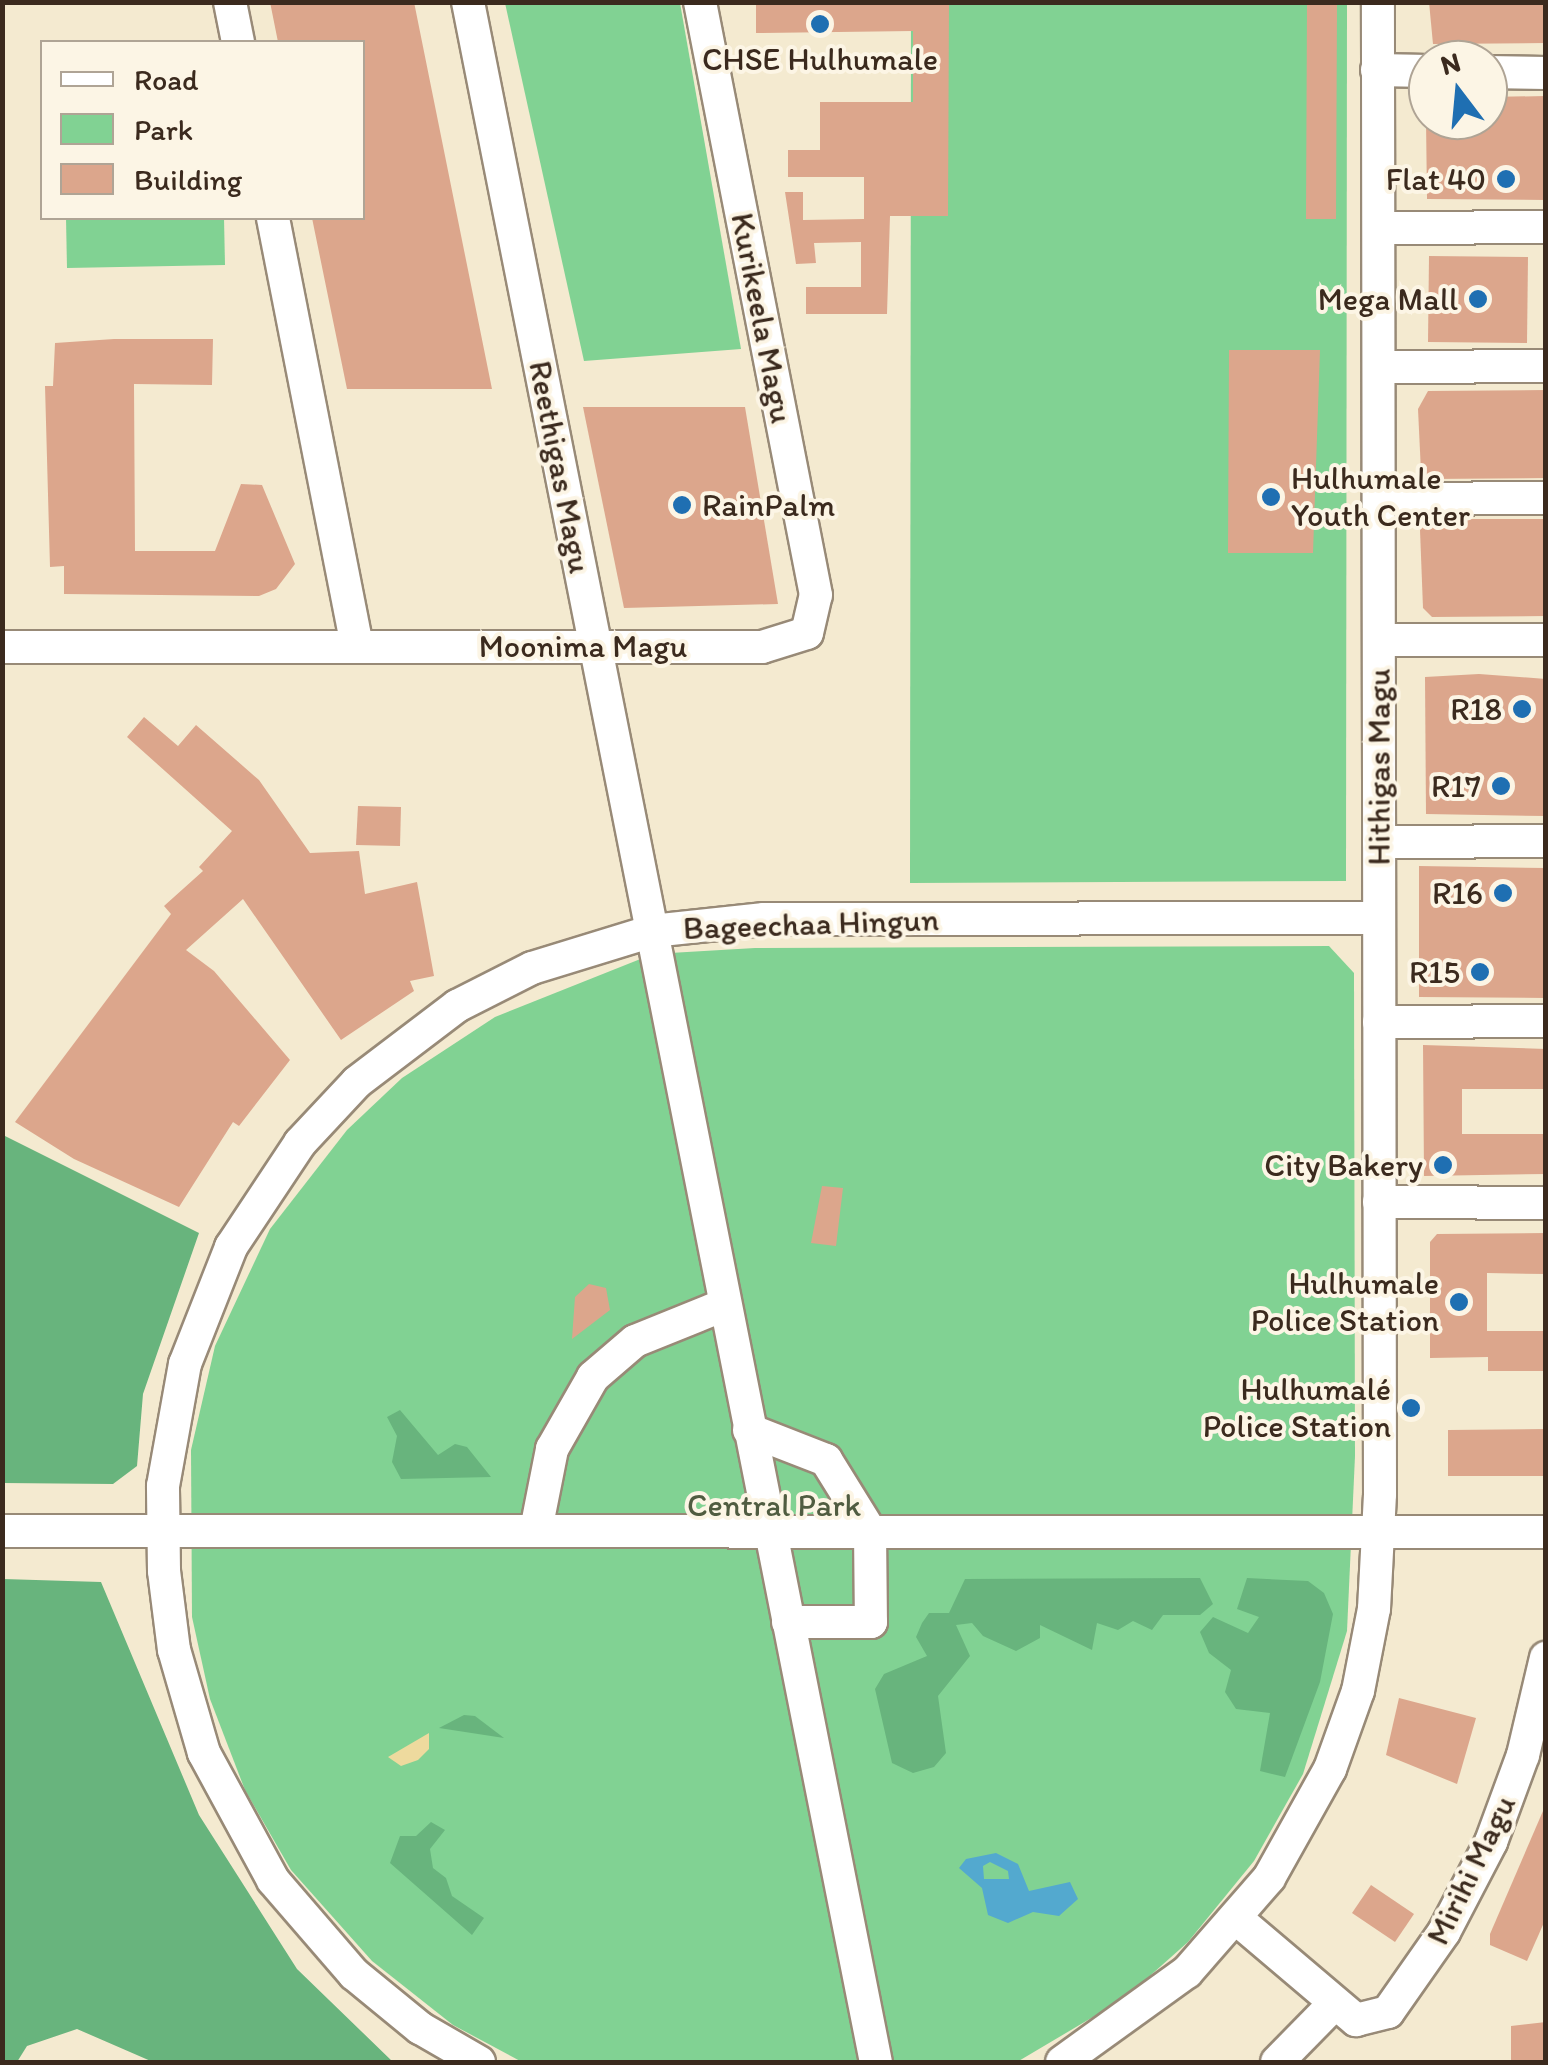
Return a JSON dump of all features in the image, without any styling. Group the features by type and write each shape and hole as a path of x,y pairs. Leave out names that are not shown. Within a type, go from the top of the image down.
{"street":[{"path":"230,2 238,40"},
{"name":"Reethigas Magu","path":"468,2 876,2062"},
{"name":"Kurikeela Magu","path":"700,2 816,596 807,632"},
{"name":"Hithigas Magu","path":"1378,2 1380,1532"},
{"path":"1378,70 1408,71"},
{"path":"1508,72 1546,73"},
{"path":"273,220 357,646"},
{"path":"1379,228 1546,227"},
{"path":"1379,367 1546,366"},
{"path":"1379,499 1546,498"},
{"name":"Moonima Magu","path":"2,648 762,647 807,632"},
{"path":"1379,640 1546,640"},
{"path":"1379,842 1546,842"},
{"name":"Bageechaa Hingun","path":"479,2062 437,2052 325,1944 250,1845 188,1705 168,1612 162,1530 168,1446 197,1323 251,1211 300,1143 357,1082 458,1006 532,968 652,931 764,920 1379,918"},
{"path":"1380,1022 1546,1022"},
{"path":"1380,1202 1546,1203"},
{"path":"536,1530 552,1450 594,1377 635,1341 724,1305"},
{"path":"749,1430 826,1460 870,1531 871,1622 788,1622"},
{"path":"2,1531 1546,1532"},
{"path":"1062,2062 1156,1999 1238,1920 1292,1843 1345,1730 1370,1636 1380,1532"},
{"name":"Mirihi Magu","path":"1238,1920 1356,2020 1388,2012 1444,1932 1508,1799 1546,1658"},
{"path":"1277,2062 1334,2004"}],"green space":[{"path":"505,3 680,3 741,349 584,361"},
{"path":"911,3 1347,3 1346,881 910,883"},
{"path":"66,220 224,220 225,265 67,268"},
{"name":"Central Park","path":"1329,946 1354,973 1355,1456 1347,1631 1303,1774 1254,1861 1188,1942 1125,1998 1017,2062 522,2062 453,2025 372,1961 291,1870 245,1790 210,1699 192,1617 191,1450 215,1346 270,1229 347,1130 402,1078 495,1017 653,954 755,948"},
{"path":"5,1136 199,1233 143,1394 137,1466 113,1484 3,1483"},
{"path":"400,1410 438,1455 455,1444 467,1447 491,1477 401,1479 392,1462 397,1436 387,1417"},
{"path":"1200,1578 1213,1604 1200,1615 1163,1615 1152,1630 1133,1621 1118,1630 1097,1623 1092,1650 1040,1625 1040,1638 1016,1651 983,1636 972,1623 956,1625 970,1656 938,1696 946,1753 934,1767 913,1773 892,1763 875,1689 884,1674 927,1656 916,1637 922,1623 929,1613 949,1613 965,1579"},
{"path":"1247,1578 1308,1581 1324,1593 1333,1614 1320,1682 1285,1777 1260,1771 1270,1713 1236,1709 1225,1692 1231,1670 1209,1653 1200,1632 1213,1617 1248,1633 1259,1617 1237,1609"},
{"path":"3,1579 101,1582 199,1815 297,1969 393,2062 153,2062 77,2029 27,2046 17,2062 3,2062"},
{"path":"464,1715 475,1716 504,1738 439,1728"},
{"path":"431,1822 445,1830 430,1849 433,1868 446,1878 452,1896 484,1918 472,1935 390,1863 400,1836 416,1836"}],"sand":[{"path":"429,1733 429,1749 418,1760 401,1766 388,1757"}],"water":[{"path":"996,1853 1018,1864 1029,1891 1070,1882 1078,1899 1059,1916 1033,1912 1008,1923 988,1915 982,1888 959,1868 966,1859","holes":["990,1862 1008,1871 1009,1879 984,1879 983,1866"]}],"building":[{"path":"270,2 414,2 492,389 347,389 312,220 365,220 365,40 278,40"},
{"path":"756,2 949,2 948,216 890,216 887,314 806,314 806,287 861,287 861,242 814,243 816,263 796,264 785,192 803,192 803,220 864,219 864,177 788,177 788,150 820,150 820,102 913,102 913,31 756,33"},
{"path":"1307,2 1337,2 1336,219 1306,219"},
{"path":"1429,2 1546,2 1546,43 1433,40"},
{"path":"1546,96 1546,200 1427,199 1426,140 1508,140 1508,97"},
{"name":"Mega Mall","path":"1429,256 1528,257 1527,343 1428,342"},
{"path":"213,339 212,385 134,384 135,551 215,551 241,484 262,485 295,564 276,589 259,596 64,594 64,566 50,567 45,386 53,386 55,343"},
{"name":"Hulhumale Youth Center","path":"1229,350 1320,350 1313,553 1228,553"},
{"path":"1546,390 1546,478 1430,479 1421,472 1418,409 1428,391"},
{"name":"RainPalm","path":"583,407 745,407 778,604 624,608"},
{"path":"1431,519 1546,519 1546,616 1432,617 1423,608 1420,530"},
{"path":"1479,674 1546,679 1546,816 1426,814 1425,677"},
{"path":"144,717 178,746 196,725 259,780 310,853 359,851 365,894 417,882 434,976 410,981 414,991 341,1040 243,899 186,950 214,971 290,1060 239,1126 233,1122 179,1207 74,1159 15,1122 171,914 164,906 203,871 199,867 232,831 127,737"},
{"path":"358,806 401,807 400,846 356,845"},
{"path":"1419,866 1546,868 1546,998 1419,997"},
{"path":"1423,1045 1546,1049 1546,1089 1462,1089 1462,1134 1546,1134 1546,1174 1424,1176"},
{"path":"822,1186 843,1188 836,1246 811,1243"},
{"path":"1546,1233 1546,1274 1487,1273 1487,1331 1546,1331 1546,1371 1488,1371 1488,1357 1430,1358 1430,1242 1437,1234"},
{"path":"589,1284 606,1288 610,1310 572,1339 575,1297"},
{"path":"1546,1429 1546,1476 1448,1476 1448,1430"},
{"path":"1399,1698 1476,1718 1457,1784 1386,1755"},
{"path":"1546,1804 1546,1918 1527,1961 1490,1945 1490,1934"},
{"path":"1371,1885 1414,1914 1395,1942 1352,1913"},
{"path":"1546,2022 1546,2062 1511,2062 1511,2026"}],"place":[{"name":"CHSE Hulhumale","path":"820,24"},
{"name":"Flat 40","path":"1506,179"},
{"name":"Mega Mall","path":"1478,299"},
{"name":"Hulhumale Youth Center","path":"1271,497"},
{"name":"RainPalm","path":"682,505"},
{"name":"R18","path":"1522,709"},
{"name":"R17","path":"1501,786"},
{"name":"R16","path":"1503,893"},
{"name":"R15","path":"1480,972"},
{"name":"City Bakery","path":"1443,1165"},
{"name":"Hulhumale Police Station","path":"1459,1302"},
{"name":"Hulhumalé Police Station","path":"1411,1408"}]}
